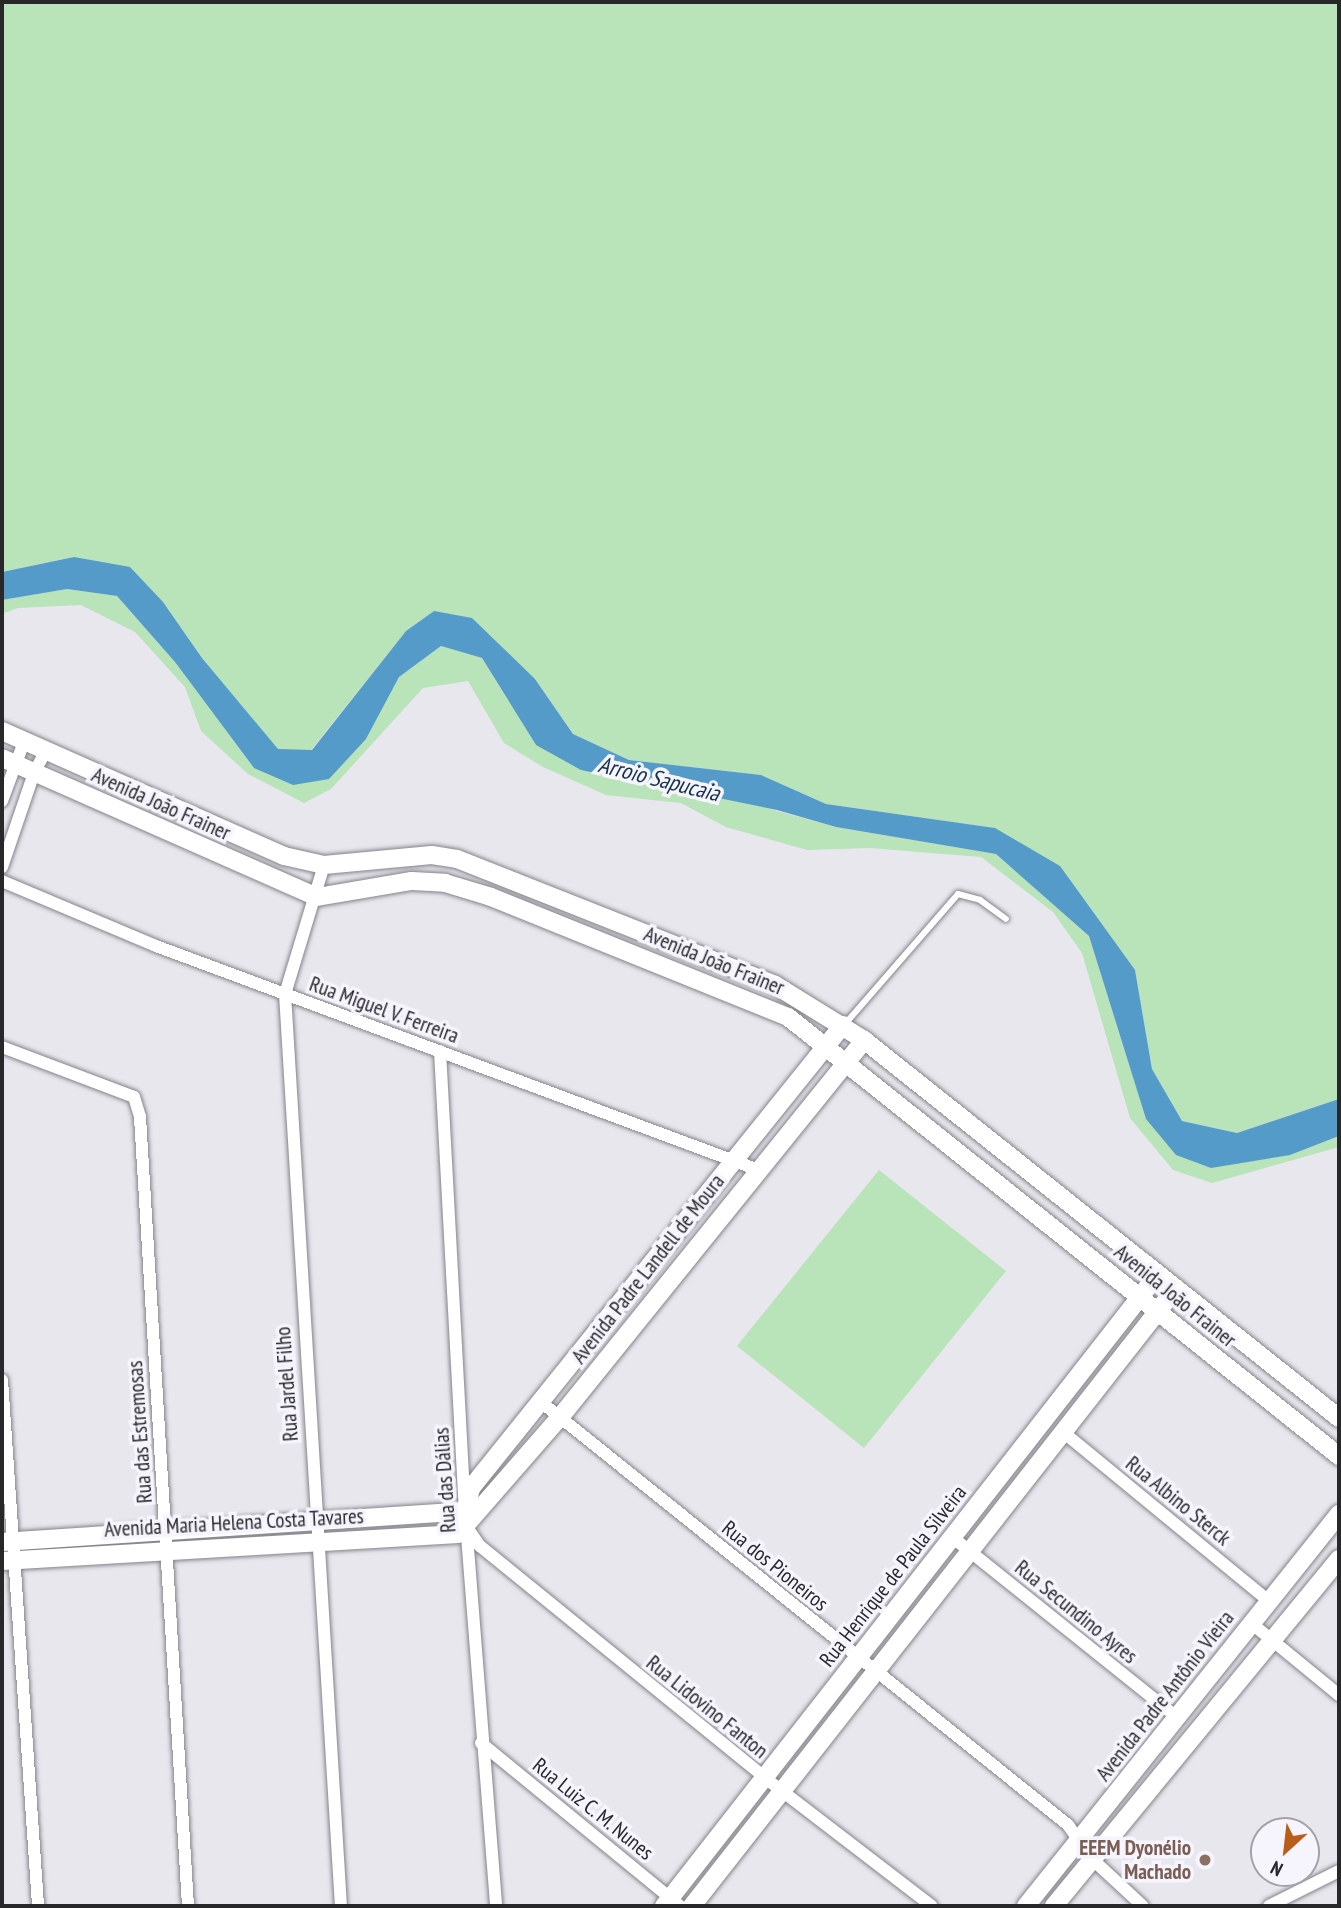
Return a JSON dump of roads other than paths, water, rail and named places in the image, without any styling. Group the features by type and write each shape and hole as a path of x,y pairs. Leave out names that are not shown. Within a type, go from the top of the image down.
{"street":[{"name":"Avenida João Frainer","path":"2,732 25,739 284,856 324,865 432,855 457,859 775,985 864,1040 1339,1418"},
{"path":"2,801 8,760 25,739"},
{"path":"2,867 34,773 47,749"},
{"name":"Avenida João Frainer","path":"8,760 317,897 412,881 445,883 760,1002 846,1059 1339,1456"},
{"name":"Rua Jardel Filho","path":"324,865 317,897 285,994 316,1541 341,1906"},
{"name":"Rua Miguel V. Ferreira","path":"2,881 285,994 731,1162 756,1169"},
{"name":"Avenida Padre Landell de Moura","path":"466,1519 471,1488 843,1025"},
{"name":"Avenida Padre Landell de Moura","path":"466,1519 561,1416 756,1169 864,1040"},
{"name":"Rua das Estremosas","path":"2,1047 134,1097 140,1117 188,1906"},
{"name":"Rua das Dálias","path":"440,1051 466,1519 481,1743 496,1906"},
{"name":"Rua Henrique de Paula Silveira","path":"672,1903 765,1778 1158,1274"},
{"name":"Rua Henrique de Paula Silveira","path":"692,1906 1176,1289"},
{"path":"2,1380 8,1560 38,1906"},
{"name":"Rua dos Pioneiros","path":"541,1402 1081,1839"},
{"name":"Rua Albino Sterck","path":"1063,1432 1269,1601"},
{"name":"Avenida Padre Antônio Vieira","path":"1026,1906 1339,1514"},
{"name":"Avenida Maria Helena Costa Tavares","path":"7,1542 315,1518 466,1519 458,1534 8,1560"},
{"name":"Rua Lidovino Fanton","path":"466,1519 480,1546 765,1778 932,1906"},
{"name":"Rua Secundino Ayres","path":"953,1537 1177,1717"},
{"path":"1054,1906 1274,1642 1339,1559"},
{"path":"917,1582 935,1595"},
{"path":"1251,1623 1339,1695"},
{"name":"Rua Luiz C. M. Nunes","path":"481,1743 672,1903"},
{"path":"1081,1839 1092,1859 1143,1906"},
{"path":"1269,1906 1339,1871"}],"lane":[{"path":"843,1025 958,894 980,900 1006,919"}],"water":[{"name":"Arroio Sapucaia","path":"74,557 130,567 163,602 202,658 278,749 312,750 406,631 434,611 472,618 535,679 573,734 629,760 761,775 826,804 995,828 1060,866 1135,970 1152,1069 1182,1121 1237,1133 1339,1099 1339,1136 1290,1155 1211,1168 1176,1155 1146,1119 1089,936 996,854 836,827 777,810 581,770 536,745 482,658 441,646 399,677 366,739 329,779 293,785 254,768 175,662 117,596 67,589 2,600 2,572"}],"place":[{"name":"EEEM Dyonélio Machado","path":"1205,1860"}]}
